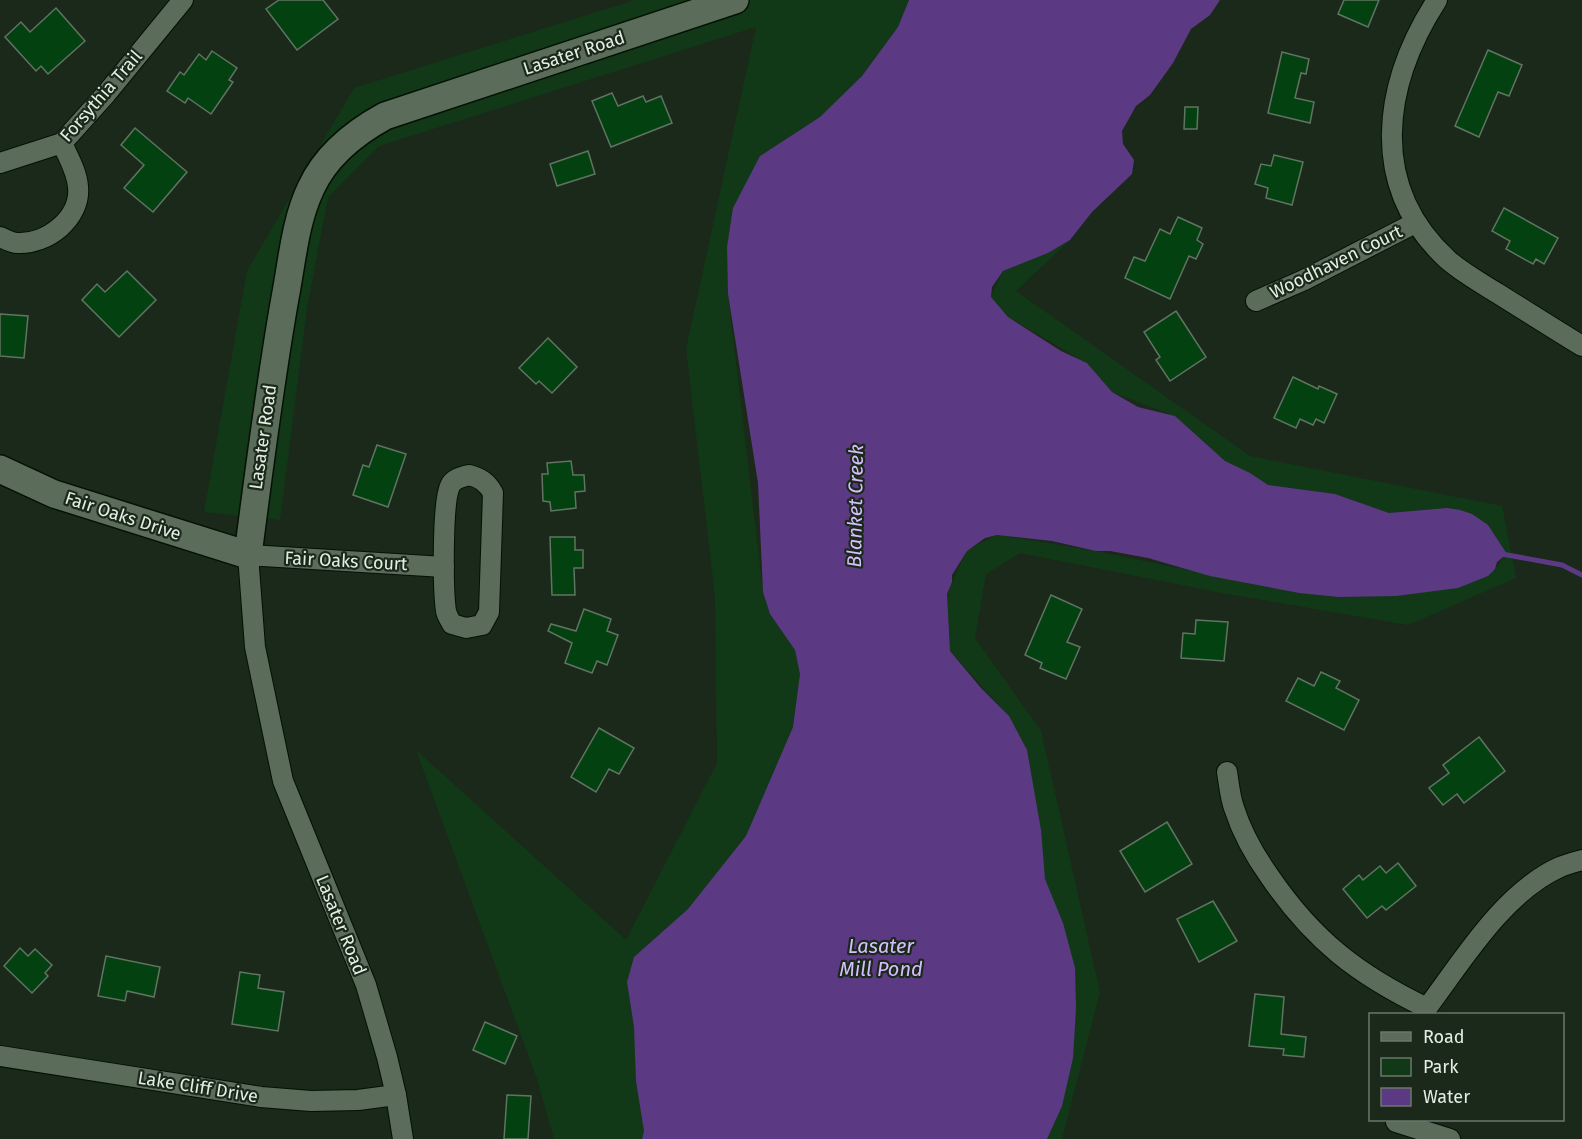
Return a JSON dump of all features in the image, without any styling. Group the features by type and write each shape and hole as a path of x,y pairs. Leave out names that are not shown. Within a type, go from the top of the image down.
{"street":[{"name":"Forsythia Trail","path":"0,163 62,144 183,0"},
{"name":"Lasater Road","path":"403,1139 396,1095 366,986 283,781 255,647 248,555 271,377 303,206 312,185 330,157 366,127 393,113 735,0"},
{"path":"1437,0 1410,47 1400,76 1394,108 1392,140 1393,163 1397,178 1416,223 1449,260 1582,346"},
{"path":"0,237 17,243 42,239 63,226 74,206 79,189 75,173 62,144"},
{"name":"Woodhaven Court","path":"1256,301 1304,280 1416,223"},
{"name":"Fair Oaks Drive","path":"0,470 54,494 248,555"},
{"path":"469,475 480,478 493,493 489,612 482,625 466,628 452,624 446,614 444,567 447,498 450,484 458,478 469,475"},
{"name":"Fair Oaks Court","path":"248,555 444,567"},
{"path":"1227,772 1233,807 1244,835 1288,904 1311,930 1339,954 1389,990 1426,1011 1508,905 1559,867 1582,860"},
{"name":"Lake Cliff Drive","path":"0,1056 261,1096 311,1101 358,1100 396,1095"},
{"path":"1396,1127 1450,1139"}],"green space":[{"path":"635,0 909,0 898,27 862,76 820,117 760,156 727,247 728,294 763,592 770,614 795,650 800,674 793,727 746,836 688,909 634,957 627,982 634,1027 644,1131 642,1139 554,1139 537,1079 416,750 626,940 717,763 715,596 686,349 756,27 379,146 328,197 307,308 280,520 204,512 247,271 354,88"},
{"path":"1070,240 1016,291 1250,456 1502,506 1516,578 1408,625 1222,593 1020,553 986,574 975,638 1041,731 1100,992 1062,1139 1040,1139 1045,880 1009,716 950,651 947,594 967,550 997,535 1096,551 1299,593 1495,569 1507,554 1488,525 1447,508 1389,513 1335,494 1268,485 1225,461 1175,416 1112,392 1087,363 1008,317 991,297 1003,271 1048,253"}],"water":[{"name":"Lasater Mill Pond","path":"909,0 1220,0 1210,15 1191,29 1173,63 1150,95 1136,106 1122,131 1123,144 1134,160 1132,174 1092,212 1070,240 1048,253 1003,271 992,287 991,297 1008,317 1061,351 1087,363 1112,392 1138,407 1175,416 1225,461 1268,485 1335,494 1389,513 1447,508 1460,510 1472,514 1488,525 1507,554 1497,562 1495,569 1488,576 1458,588 1396,596 1339,597 1299,593 1210,576 1148,558 1110,551 1096,551 1052,541 997,535 985,538 967,551 952,575 947,594 950,651 981,688 1009,716 1027,750 1041,830 1045,879 1063,923 1075,968 1076,1008 1073,1058 1062,1106 1047,1139 642,1139 644,1131 636,1081 634,1027 627,982 634,957 688,909 746,836 793,727 800,674 795,650 770,614 763,592 758,483 728,294 727,247 733,208 760,156 820,117 862,76 898,27"}],"building":[{"path":"279,0 323,0 338,19 297,50 266,9"},
{"path":"1344,0 1379,0 1368,27 1338,14"},
{"path":"56,8 85,41 48,74 41,66 36,71 5,37 21,22 30,32"},
{"path":"1488,50 1522,65 1509,96 1498,92 1479,137 1455,126"},
{"path":"212,51 237,68 229,80 233,82 211,114 188,98 185,103 167,91 180,72 184,75 199,54 206,60"},
{"path":"1282,52 1309,59 1306,74 1301,73 1295,98 1314,102 1310,123 1268,113"},
{"path":"612,93 618,106 643,96 646,102 661,96 672,123 611,147 592,101"},
{"path":"1185,107 1198,107 1197,129 1184,129"},
{"path":"135,128 187,172 153,212 124,188 144,165 121,145"},
{"path":"588,151 595,174 557,186 550,164"},
{"path":"1274,155 1303,162 1292,205 1266,198 1268,188 1255,184 1261,164 1271,166"},
{"path":"1504,208 1558,238 1544,264 1536,259 1533,264 1506,249 1510,241 1492,231"},
{"path":"1178,217 1202,228 1197,240 1203,244 1196,259 1189,256 1170,299 1125,278 1134,257 1145,261 1160,229 1170,234"},
{"path":"127,271 156,300 119,337 82,300 97,284 105,292"},
{"path":"1176,311 1206,357 1170,381 1156,360 1160,357 1144,332"},
{"path":"0,314 28,316 24,358 0,356"},
{"path":"548,338 577,367 552,393 539,381 536,384 519,368"},
{"path":"1293,377 1318,389 1319,386 1337,394 1324,423 1316,419 1313,425 1300,419 1296,428 1274,418"},
{"path":"377,445 406,454 388,507 353,495 363,465 369,467"},
{"path":"571,461 573,475 584,475 585,491 575,492 576,508 551,511 550,502 543,501 542,474 548,474 547,463"},
{"path":"550,537 575,537 575,550 583,550 583,568 574,568 575,595 552,595"},
{"path":"1051,595 1082,609 1067,642 1080,647 1066,679 1040,668 1042,663 1025,655"},
{"path":"584,609 611,619 607,631 618,635 607,665 597,661 592,673 565,663 572,643 548,631 551,624 576,631"},
{"path":"1196,620 1228,622 1224,661 1181,658 1183,633 1195,634"},
{"path":"1321,672 1340,681 1336,688 1359,700 1344,730 1286,701 1298,678 1314,686"},
{"path":"599,728 634,748 619,774 609,769 596,792 571,777"},
{"path":"1479,737 1505,771 1464,803 1457,794 1443,805 1429,788 1449,773 1443,765"},
{"path":"1167,822 1192,864 1145,892 1120,851"},
{"path":"1398,863 1416,886 1386,910 1382,906 1367,918 1343,889 1359,875 1363,880 1380,866 1386,873"},
{"path":"1213,901 1237,941 1199,962 1177,919"},
{"path":"20,948 28,956 35,949 52,965 45,973 48,976 32,993 4,966"},
{"path":"106,956 160,967 154,997 127,991 125,1001 98,996"},
{"path":"240,972 260,975 258,988 284,992 278,1031 232,1024"},
{"path":"1255,994 1284,997 1281,1034 1306,1037 1304,1057 1283,1055 1284,1049 1249,1046"},
{"path":"485,1022 517,1036 505,1064 473,1050"},
{"path":"507,1095 531,1096 528,1139 504,1139"}],"waterway":[{"path":"1502,554 1562,565 1582,575"}],"water label":[{"name":"Blanket Creek","path":"855,506"}]}
